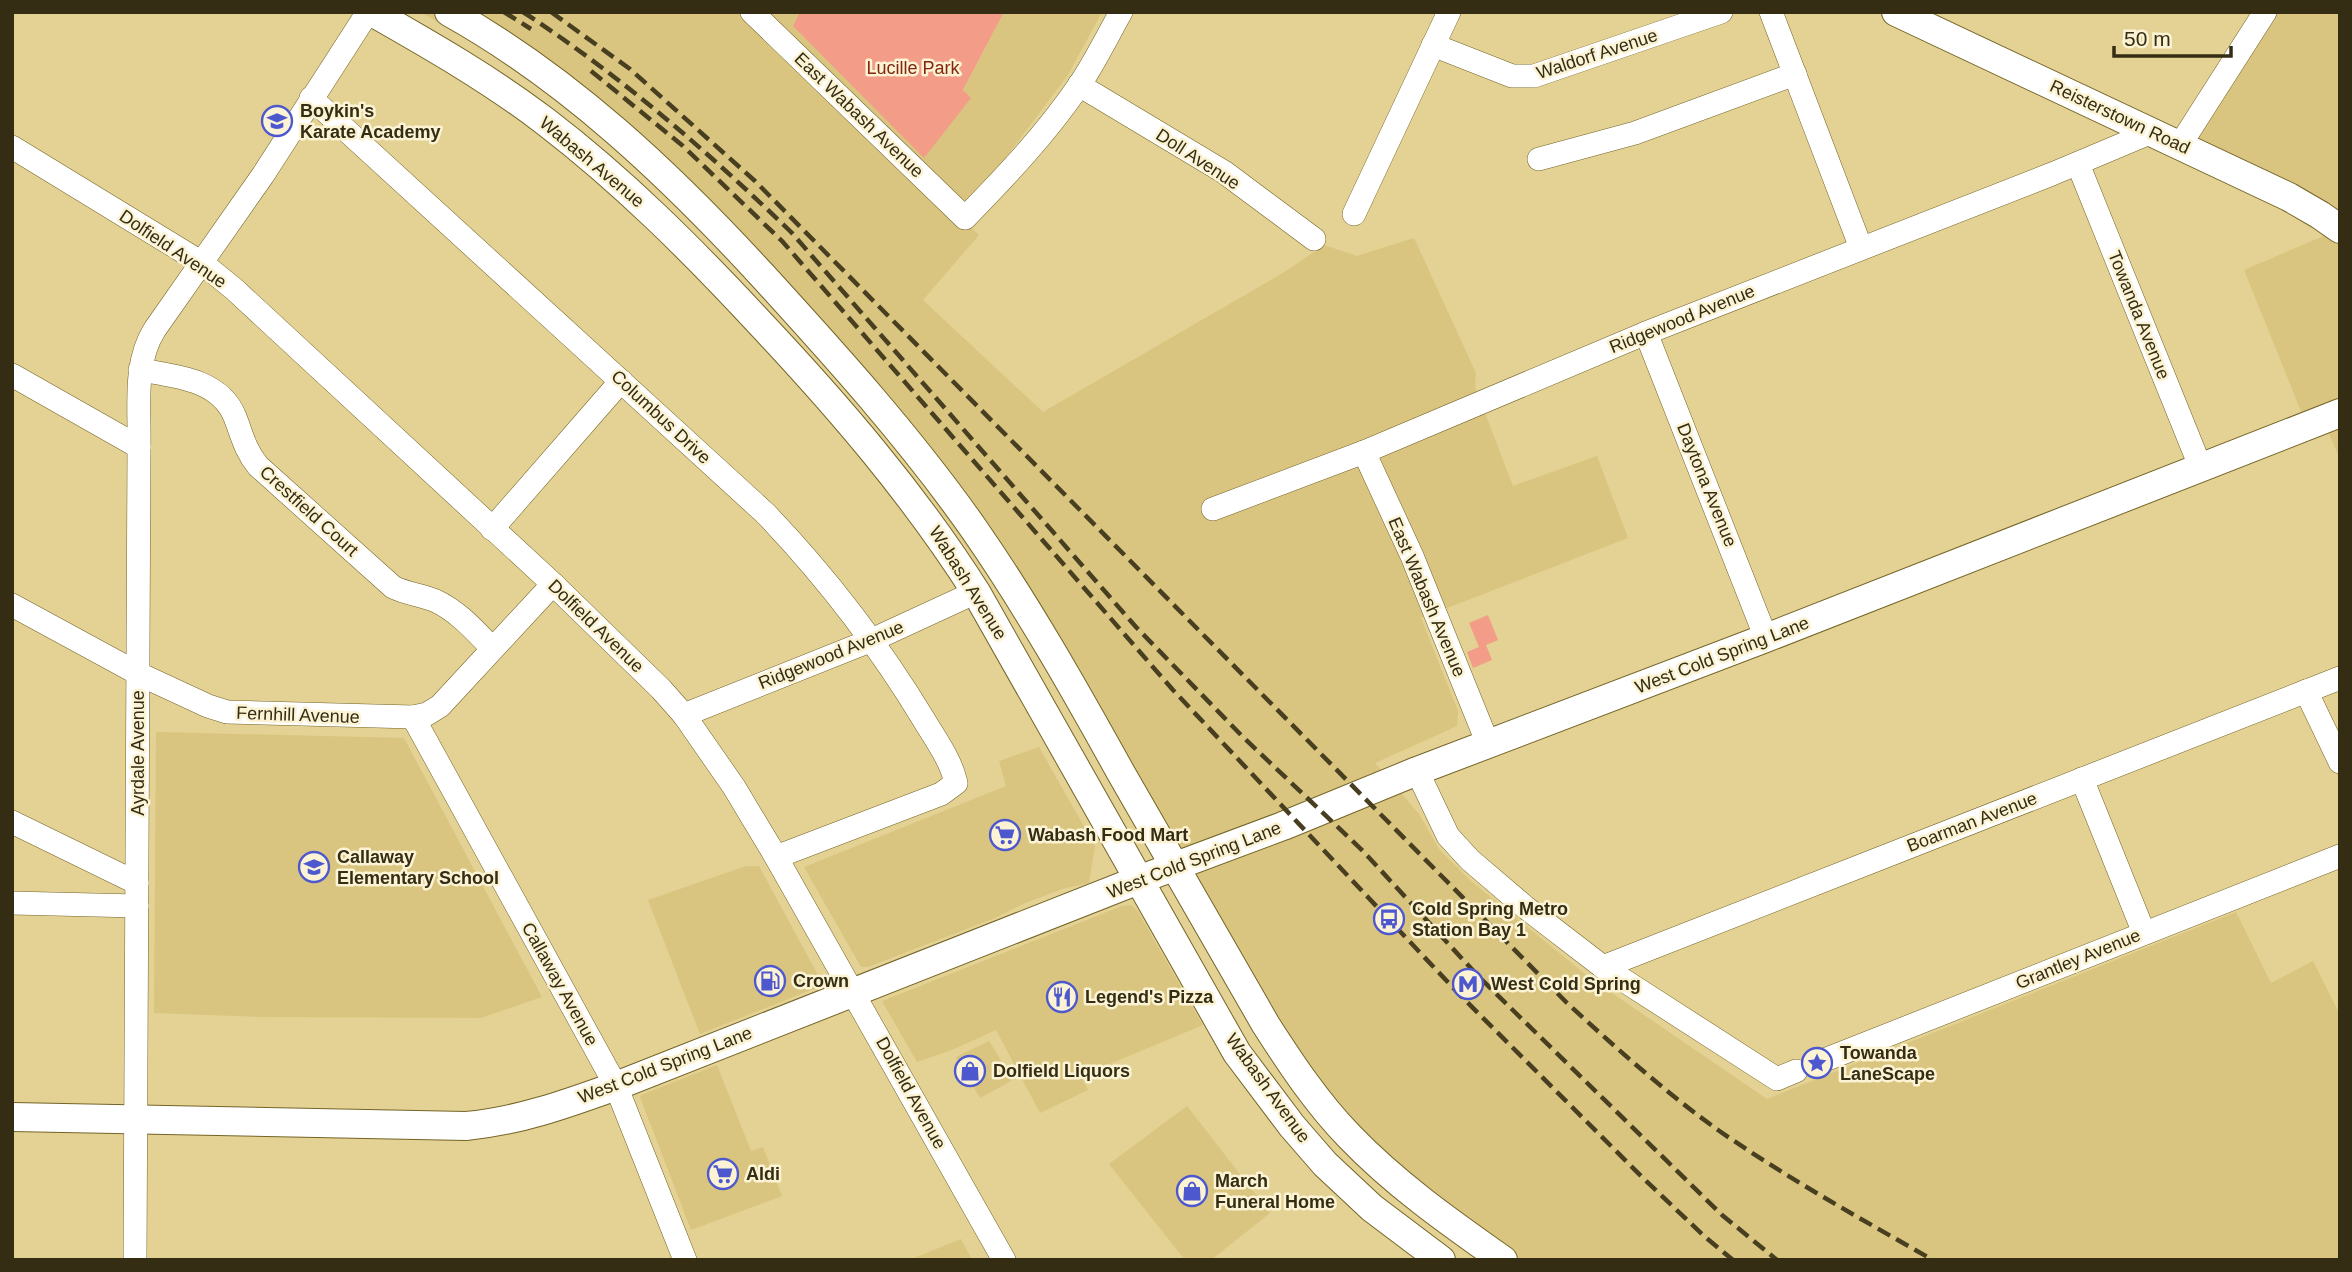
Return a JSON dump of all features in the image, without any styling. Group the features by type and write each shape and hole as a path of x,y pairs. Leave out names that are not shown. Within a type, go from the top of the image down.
{"main road":[{"name":"Wabash Avenue","path":"370,12 452,58 544,120 599,163 748,310 868,443 916,503 976,592 1141,879 1237,1053 1292,1126 1325,1164 1372,1208 1441,1260"},
{"name":"Wabash Avenue","path":"449,12 523,58 620,134 721,230 839,361 932,473 996,562 1061,667 1266,1025 1294,1068 1348,1135 1390,1175 1444,1219 1503,1260"},
{"name":"Reisterstown Road","path":"1896,12 2289,197 2340,229"},
{"name":"West Cold Spring Lane","path":"12,1117 476,1125 541,1113 1283,826 1417,771 1766,638 2340,412"}],"street":[{"name":"Ayrdale Avenue","path":"135,1260 140,370 148,341 370,12"},
{"name":"East Wabash Avenue","path":"752,12 965,218 1012,170 1079,85"},
{"path":"1079,85 1121,12"},
{"path":"1354,214 1449,12"},
{"name":"Waldorf Avenue","path":"1433,45 1512,76 1534,76 1721,12"},
{"path":"1770,12 1861,248"},
{"path":"2180,145 2265,12"},
{"path":"1539,159 1635,133 1795,74"},
{"name":"Doll Avenue","path":"1079,85 1224,172 1314,239"},
{"name":"Columbus Drive","path":"312,98 766,514 824,576 905,689 948,761 956,783 942,794 776,858"},
{"name":"Ridgewood Avenue","path":"1213,509 1364,452 1646,333 2078,164 2152,132"},
{"name":"Dolfield Avenue","path":"12,147 202,264 234,289 553,584 661,689 684,715 734,787 854,992 1004,1260"},
{"name":"Towanda Avenue","path":"2078,164 2200,466"},
{"name":"Daytona Avenue","path":"1646,333 1766,638"},
{"name":"Crestfield Court","path":"140,370 186,379 202,384 214,392 235,415 243,443 258,466 393,587 434,600 455,612 492,648"},
{"path":"12,374 139,447"},
{"path":"492,529 621,381"},
{"name":"East Wabash Avenue","path":"1364,452 1412,556 1488,744"},
{"name":"Fernhill Avenue","path":"12,605 139,674 227,712 413,717 427,714 440,706 553,584"},
{"name":"Ridgewood Avenue","path":"684,715 872,640 976,592"},
{"name":"Boarman Avenue","path":"1603,967 2340,678"},
{"path":"2306,691 2340,762"},
{"name":"Callaway Avenue","path":"413,717 616,1086 685,1260"},
{"path":"1417,771 1448,836 1458,848 1525,907 1603,967"},
{"path":"2082,779 2144,933"},
{"path":"12,822 137,894"},
{"name":"Grantley Avenue","path":"1603,967 1797,1071 2340,856"},
{"path":"12,903 137,894"}],"shaded area":[{"path":"420,12 800,12 794,26 808,39 970,98 963,91 1004,12 1102,12 1068,75 961,217 979,235 923,300 1043,412 1283,273 1324,245 1357,256 1414,238 1476,373 1475,387 1513,486 1597,456 1628,538 1421,618 1458,711 1457,726 1375,763 1419,814 1439,849 1471,881 1590,978 1767,1099 2236,912 2271,983 2313,961 2340,1015 2340,1260 1477,1260 1380,1186 1338,1145 1282,1076 1254,1033 1062,697 991,581 921,482 829,370 711,240 610,145 559,102 515,70"},
{"path":"2267,12 2340,12 2340,226 2179,148"},
{"path":"2340,229 2340,459 2325,425 2307,426 2244,270"},
{"name":"Callaway Elementary School","path":"156,732 404,738 542,997 481,1018 263,1017 154,1013"},
{"path":"1039,747 1095,846 1089,883 1062,889 995,918 868,967 861,967 804,867 1006,786 999,761"},
{"path":"746,866 759,866 818,975 816,988 700,1034 648,900"},
{"path":"1131,905 1137,910 1203,1025 1081,1076 1088,1090 1040,1113 996,1030 917,1062 882,1001 1122,906"},
{"path":"989,1041 1013,1080 980,1098 956,1057"},
{"name":"Aldi","path":"717,1065 751,1151 763,1147 782,1196 691,1230 640,1097"},
{"path":"1187,1106 1270,1213 1211,1260 1185,1260 1109,1164"},
{"path":"961,1239 972,1260 909,1260"}],"green space":[{"name":"Lucille Park","path":"800,12 1004,12 963,90 971,98 924,158 793,26"},
{"path":"1488,615 1498,640 1486,645 1492,660 1473,668 1467,652 1479,647 1469,623"}],"railway":[{"path":"504,12 531,29"},
{"path":"523,12 629,88 727,172 791,232 1136,627 1243,737 1363,851 1478,976 1722,1215 1777,1260"},
{"path":"551,12 630,69 755,181 1567,1003 1660,1085 1718,1130 1797,1181 1933,1260"},
{"path":"591,71 683,146 782,241 1173,690 1459,994 1643,1178 1733,1260"}],"place":[{"name":"Boykin's Karate Academy","path":"277,121"},
{"name":"Wabash Food Mart","path":"1005,835"},
{"name":"Callaway Elementary School","path":"314,867"},
{"name":"Cold Spring Metro Station Bay 1","path":"1389,919"},
{"name":"Crown","path":"770,981"},
{"name":"West Cold Spring","path":"1468,984"},
{"name":"Legend's Pizza","path":"1062,997"},
{"name":"Towanda LaneScape","path":"1817,1063"},
{"name":"Dolfield Liquors","path":"970,1071"},
{"name":"Aldi","path":"723,1174"},
{"name":"March Funeral Home","path":"1192,1191"}]}
